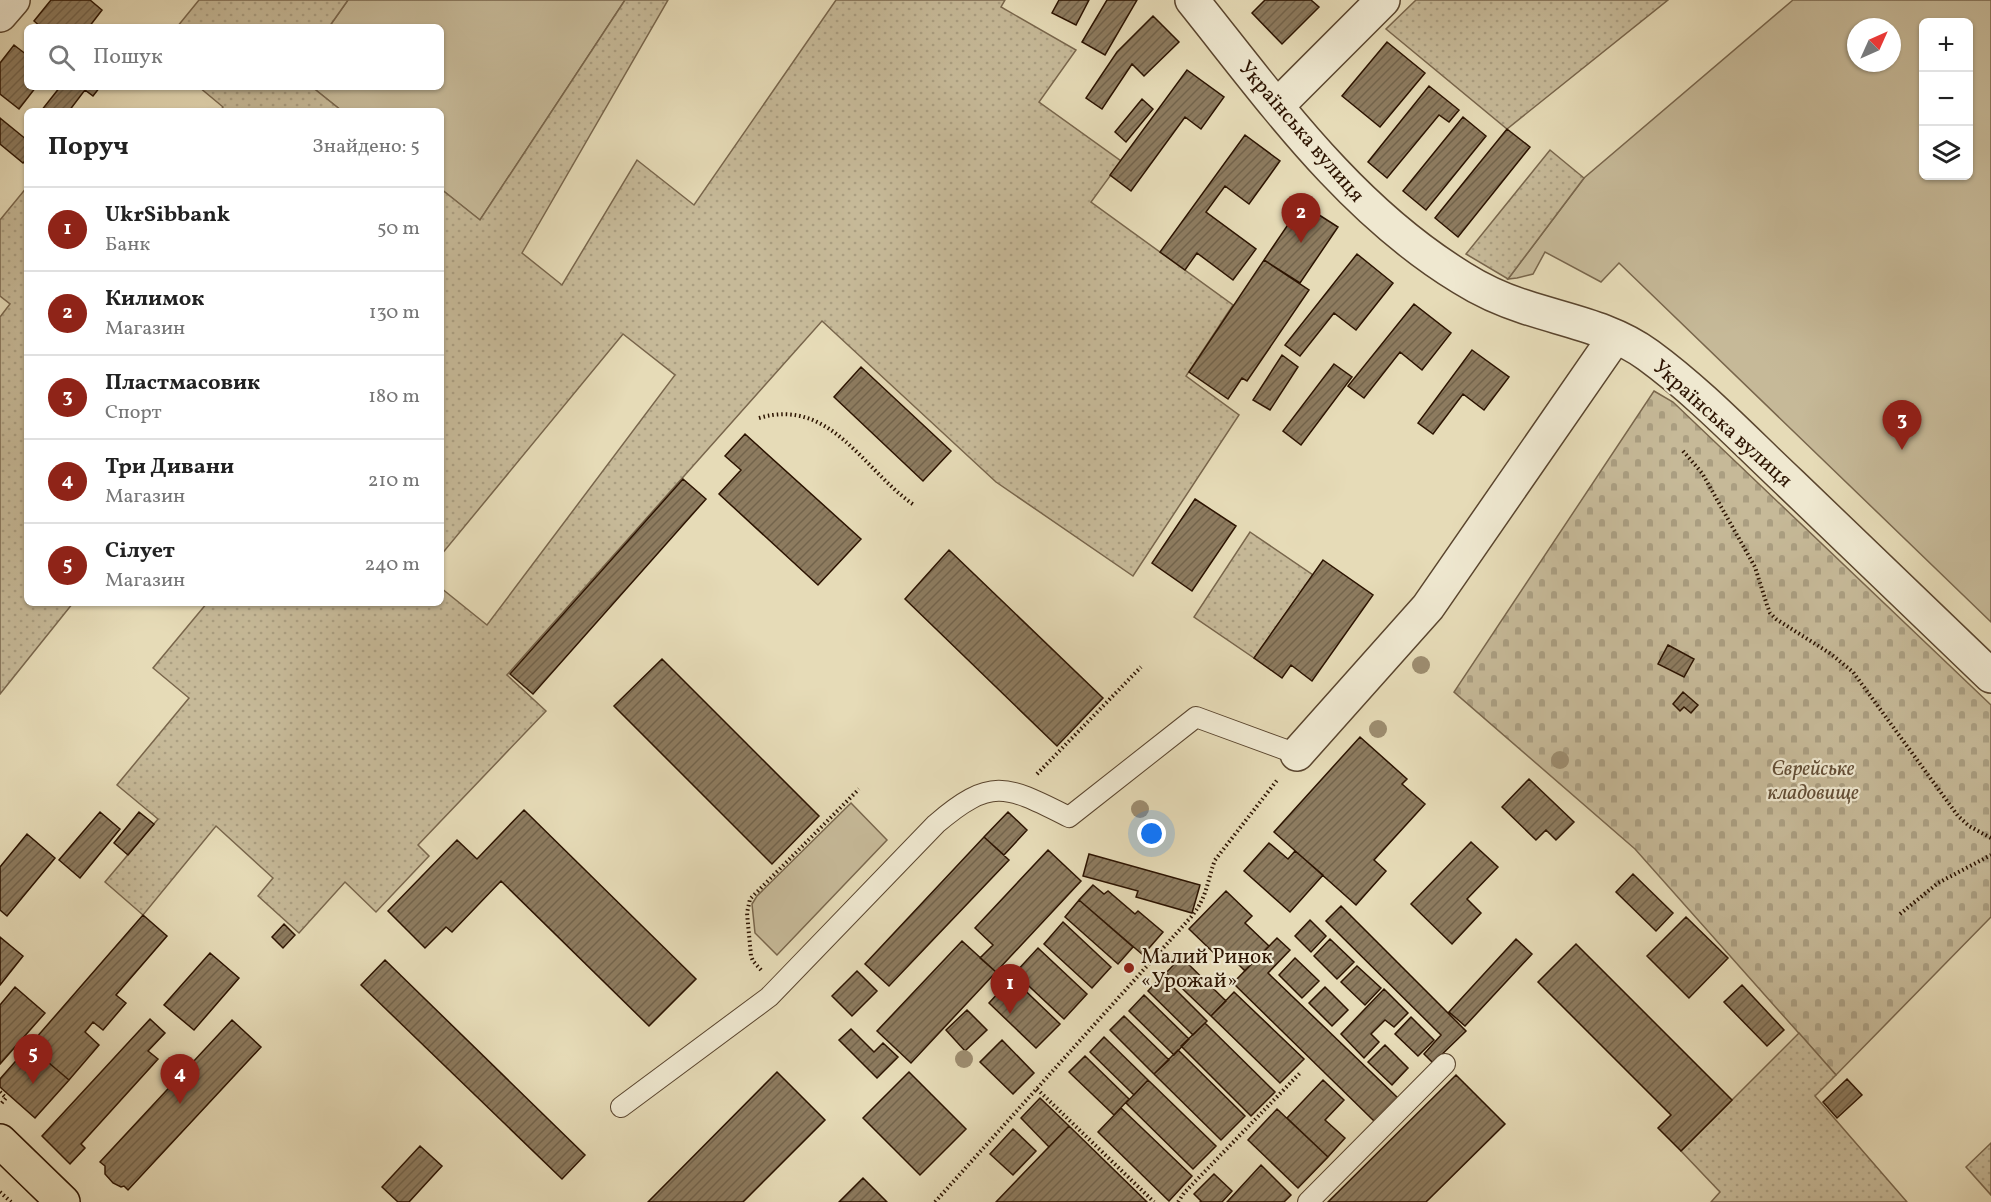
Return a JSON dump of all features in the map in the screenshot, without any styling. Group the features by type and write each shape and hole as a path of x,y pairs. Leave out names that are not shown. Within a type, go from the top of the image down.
{"highway":[{"path":"0,1141 63,1202"}],"street":[{"path":"0,15 12,0"},
{"name":"Українська вулиця","path":"1192,0 1323,162 1349,189 1404,237 1461,278 1490,293 1522,307 1584,323 1652,358 1706,403 1991,676"},
{"path":"1277,106 1383,0"},
{"path":"1297,754 1428,607 1615,337"}],"lane":[{"path":"621,1107 759,1005 779,987 928,831 955,807 973,796 988,791 1018,794 1069,817 1196,717 1297,754"},
{"path":"1308,1202 1445,1064"}],"path":[{"path":"759,418 775,413 791,414 820,422 836,434 899,495 914,505"},
{"path":"1683,451 1702,472 1755,567 1770,613 1831,654 1853,672 1958,816 1991,838"},
{"path":"1018,794 1142,667"},
{"path":"935,1202 1200,907 1206,896 1209,876 1215,860 1297,754"},
{"path":"779,987 753,961 751,956 747,913 750,899 859,789"},
{"path":"1900,914 1938,883 1991,855"},
{"path":"1178,1202 1184,1193 1300,1073"},
{"path":"1037,1089 1154,1202"},
{"path":"0,1092 6,1098 0,1105"},
{"path":"0,1192 11,1202"}],"green space":[{"path":"199,0 348,0 331,24 179,24"},
{"path":"348,0 625,0 480,220 444,191 444,108 338,108 316,90 444,90 444,24 331,24"},
{"path":"625,0 668,0 522,253 562,285 637,160 694,205 836,0 1005,0 1001,7 1076,50 1039,102 1121,161 1091,202 1233,305 1186,376 1239,415 1133,576 996,482 822,321 507,675 546,711 418,845 429,856 376,912 345,882 299,933 258,896 273,878 216,826 143,915 105,882 158,819 117,785 189,698 153,668 205,606 444,606 444,590 487,625 675,375 623,334 444,551 444,191 480,220"},
{"path":"1416,0 1668,0 1507,129 1386,29"},
{"path":"1793,0 1991,0 1991,622 1619,263 1601,282 1545,252 1533,274 1508,279 1584,178"},
{"path":"203,90 316,90 338,108 222,108"},
{"path":"1550,150 1584,178 1508,279 1466,254"},
{"path":"24,191 24,606 71,606 0,694 0,317 10,304 0,296 0,220"},
{"name":"Єврейське кладовище","path":"1654,391 1673,402 1991,705 1991,917 1836,1075 1635,849 1454,692"},
{"path":"1250,532 1313,575 1254,658 1194,617"},
{"path":"851,803 887,840 777,955 755,933 752,904 757,896"},
{"path":"1799,1033 1836,1075 1815,1096 1907,1202 1711,1202 1720,1192 1681,1151"},
{"path":"1991,1143 1991,1195 1966,1167"}],"building":[{"path":"51,0 90,0 102,10 91,24 38,24 34,21"},
{"path":"1059,0 1089,0 1076,25 1052,13"},
{"path":"1107,0 1137,0 1105,55 1082,42"},
{"path":"1265,0 1311,0 1319,7 1282,44 1252,13"},
{"path":"1153,16 1179,42 1144,76 1132,64 1102,109 1086,98 1117,52"},
{"path":"1387,42 1425,73 1380,127 1342,96"},
{"path":"14,45 24,53 24,90 34,90 19,109 0,94 0,63"},
{"path":"1187,70 1224,97 1201,129 1185,117 1131,191 1110,175"},
{"path":"1429,86 1459,110 1449,122 1439,115 1387,178 1368,162"},
{"path":"58,90 85,90 71,108 43,108"},
{"path":"85,90 98,90 93,96"},
{"path":"1142,99 1153,109 1126,142 1115,132"},
{"path":"1463,117 1486,136 1426,210 1403,191"},
{"path":"0,118 24,138 24,162 23,163 0,144"},
{"path":"1507,129 1530,147 1458,237 1435,218"},
{"path":"1245,135 1280,161 1249,204 1225,186 1206,212 1256,249 1233,280 1197,253 1185,270 1160,252"},
{"path":"1302,204 1338,227 1300,283 1264,260"},
{"path":"1357,254 1393,283 1356,330 1334,313 1300,356 1285,345"},
{"path":"1264,260 1309,290 1247,381 1242,378 1228,399 1189,372"},
{"path":"1414,304 1451,333 1422,370 1400,352 1364,398 1348,386"},
{"path":"1472,350 1509,377 1484,410 1463,394 1433,434 1418,423"},
{"path":"1282,355 1298,367 1270,410 1253,400"},
{"path":"1334,364 1352,377 1301,445 1283,431"},
{"path":"861,367 951,451 923,481 834,397"},
{"path":"745,434 861,539 818,585 719,494 741,470 725,456"},
{"path":"683,479 706,499 533,694 510,674"},
{"path":"1195,499 1236,526 1192,591 1152,563"},
{"path":"949,550 1103,698 1057,746 905,599"},
{"path":"1323,560 1373,595 1312,681 1291,665 1282,678 1254,658"},
{"path":"1668,645 1694,659 1684,677 1658,664"},
{"path":"662,659 819,816 772,864 614,706"},
{"path":"1683,692 1698,705 1691,713 1684,707 1680,711 1673,704"},
{"path":"1360,737 1407,779 1402,784 1425,804 1374,860 1386,871 1356,905 1274,832"},
{"path":"1529,779 1574,822 1556,840 1546,830 1536,840 1502,807"},
{"path":"524,810 696,979 649,1026 501,881 452,932 446,927 425,948 388,911 457,840 477,859"},
{"path":"100,812 120,829 80,878 59,860"},
{"path":"139,812 154,824 128,855 114,843"},
{"path":"1008,812 1027,830 1004,855 984,837"},
{"path":"27,834 55,858 7,916 0,910 0,867"},
{"path":"984,837 1009,860 889,986 865,964"},
{"path":"1471,842 1498,867 1467,899 1481,913 1452,944 1411,904"},
{"path":"1269,843 1288,859 1295,851 1323,875 1290,912 1244,871"},
{"path":"1048,850 1081,881 996,972 980,958 993,945 975,928"},
{"path":"1089,854 1200,885 1192,913 1136,897 1138,891 1083,876"},
{"path":"1633,874 1673,913 1656,931 1616,892"},
{"path":"1093,885 1104,894 1108,891 1135,914 1138,911 1163,932 1143,955 1079,900"},
{"path":"1226,891 1252,916 1245,923 1269,946 1245,971 1224,950 1218,957 1189,929"},
{"path":"1079,900 1133,947 1118,964 1065,917"},
{"path":"1341,906 1466,1031 1433,1063 1424,1054 1441,1035 1326,921"},
{"path":"143,915 167,936 116,995 126,1003 103,1030 93,1022 85,1032 99,1045 69,1080 29,1046"},
{"path":"1686,917 1728,958 1689,998 1647,956"},
{"path":"1310,920 1326,936 1311,952 1295,936"},
{"path":"1063,922 1111,967 1092,988 1044,944"},
{"path":"284,924 295,935 283,948 272,937"},
{"path":"0,937 23,956 0,985"},
{"path":"1277,938 1290,950 1268,973 1398,1098 1375,1122 1233,983"},
{"path":"1330,939 1354,962 1337,979 1314,956"},
{"path":"1516,939 1532,954 1465,1026 1449,1012"},
{"path":"962,941 996,972 911,1063 877,1031"},
{"path":"1576,944 1732,1100 1681,1151 1658,1128 1671,1115 1538,982"},
{"path":"1038,948 1087,994 1064,1019 1015,973"},
{"path":"210,953 239,978 194,1030 164,1005"},
{"path":"1181,957 1226,1001 1211,1016 1166,973"},
{"path":"1295,958 1319,981 1302,998 1279,975"},
{"path":"385,960 585,1155 562,1179 361,985"},
{"path":"1357,966 1381,988 1365,1005 1341,982"},
{"path":"857,971 877,991 852,1016 832,996"},
{"path":"1162,976 1207,1021 1193,1035 1148,991"},
{"path":"1012,978 1060,1024 1036,1048 989,1003"},
{"path":"1742,985 1784,1030 1767,1046 1724,1002"},
{"path":"15,987 45,1013 0,1064 0,1005"},
{"path":"1325,987 1348,1010 1332,1026 1309,1003"},
{"path":"1384,989 1408,1013 1394,1027 1385,1020 1371,1034 1379,1042 1364,1058 1341,1034"},
{"path":"1234,992 1304,1059 1280,1083 1211,1016"},
{"path":"1144,995 1189,1039 1174,1055 1129,1011"},
{"path":"967,1010 987,1030 965,1051 946,1030"},
{"path":"1124,1016 1169,1060 1154,1074 1110,1030"},
{"path":"1411,1017 1434,1040 1418,1056 1395,1034"},
{"path":"150,1019 165,1033 148,1051 158,1059 81,1144 85,1148 70,1164 42,1136"},
{"path":"232,1020 261,1047 128,1190 124,1186 113,1183 105,1174 105,1166 100,1162"},
{"path":"1205,1023 1275,1092 1251,1116 1181,1046"},
{"path":"851,1029 874,1052 883,1043 898,1057 877,1078 839,1040"},
{"path":"1104,1037 1148,1080 1134,1095 1090,1052"},
{"path":"1002,1040 1034,1073 1013,1094 980,1062"},
{"path":"1385,1045 1408,1068 1392,1085 1368,1062"},
{"path":"29,1046 69,1080 35,1118 0,1087 0,1079"},
{"path":"1178,1050 1245,1116 1221,1140 1154,1074"},
{"path":"1085,1056 1129,1099 1114,1115 1069,1072"},
{"path":"777,1072 825,1120 743,1202 648,1202"},
{"path":"909,1072 966,1129 920,1175 863,1118"},
{"path":"1456,1075 1505,1124 1426,1202 1328,1202"},
{"path":"1847,1079 1862,1095 1837,1118 1823,1102"},
{"path":"1148,1080 1216,1146 1193,1169 1126,1103"},
{"path":"1323,1080 1344,1100 1325,1120 1345,1138 1328,1157 1287,1118"},
{"path":"1040,1098 1069,1126 1049,1147 1021,1118"},
{"path":"1121,1108 1192,1176 1169,1201 1098,1132"},
{"path":"1277,1109 1328,1157 1298,1188 1248,1140"},
{"path":"1069,1126 1147,1202 996,1202"},
{"path":"1013,1129 1036,1151 1013,1175 990,1154"},
{"path":"420,1146 442,1166 409,1202 398,1202 382,1187"},
{"path":"1261,1165 1291,1195 1284,1202 1227,1202"},
{"path":"1214,1174 1232,1191 1222,1202 1200,1202 1194,1194"},
{"path":"863,1178 887,1202 839,1202"}],"place":[{"name":"Килимок","path":"1301,243"},
{"name":"Пластмасовик","path":"1902,450"},
{"name":"Малий Ринок «Урожай»","path":"1129,968"},
{"name":"UkrSibbank","path":"1010,1014"},
{"name":"Сілует","path":"33,1084"},
{"name":"Три Дивани","path":"180,1104"}]}
